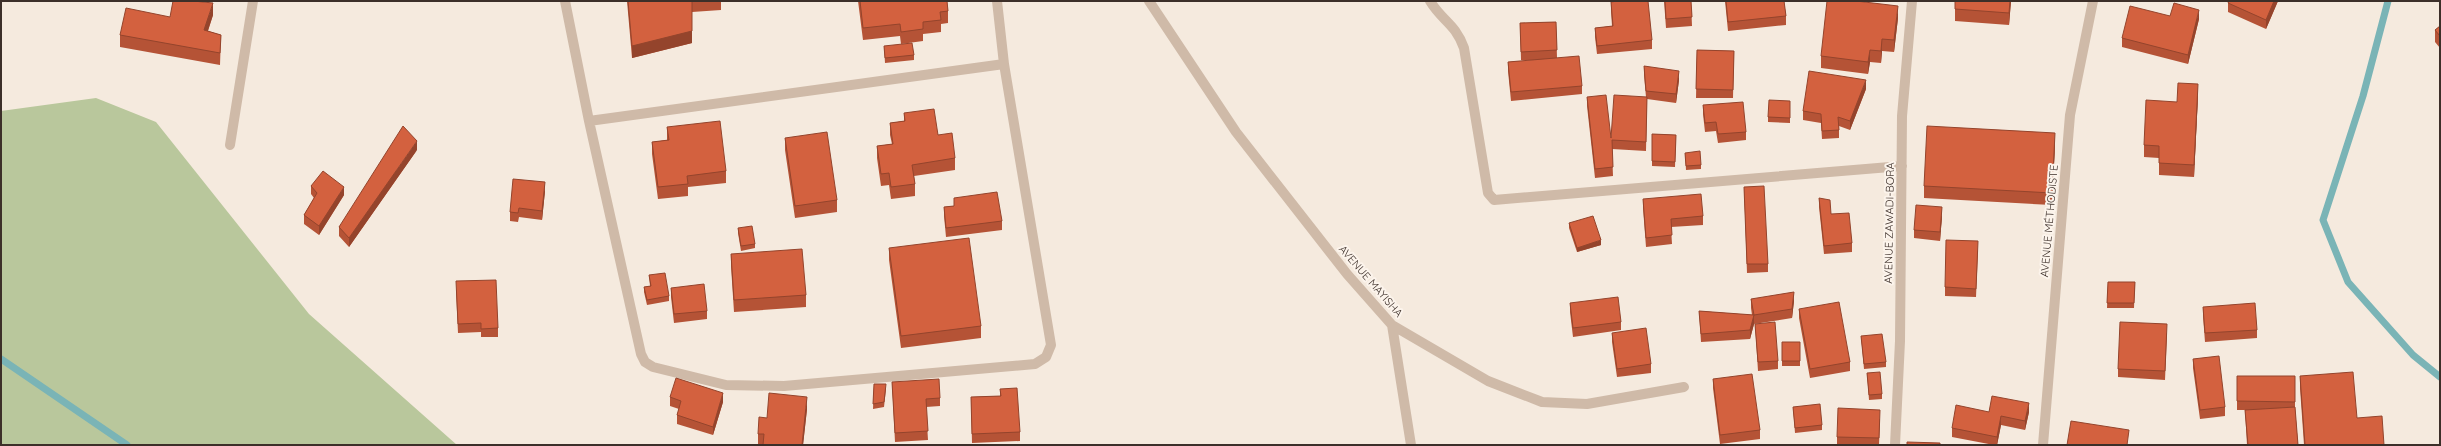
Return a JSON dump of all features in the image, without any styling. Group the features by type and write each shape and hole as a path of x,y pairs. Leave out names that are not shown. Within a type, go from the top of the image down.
{"street":[{"path":"230,145 254,1"},
{"path":"565,1 589,121 641,354 648,365 726,385 784,386 1035,364 1046,357 1051,345 1004,64 997,1"},
{"name":"AVENUE MAYISHA","path":"1149,1 1236,132 1347,274 1392,325 1488,381 1542,402 1587,404 1684,387"},
{"path":"1430,1 1442,16 1456,28 1464,48 1488,193 1494,200 1902,166"},
{"name":"AVENUE ZAWADI-BORA","path":"1895,445 1900,341 1902,116 1912,1"},
{"name":"AVENUE MÉTHODISTE","path":"2043,445 2070,115 2093,1"},
{"path":"589,121 1004,64"},
{"path":"1392,325 1411,445"}],"green space":[{"path":"96,98 156,122 309,314 457,445 1,445 1,111"}],"building":[{"path":"173,1 213,3 204,30 221,35 220,53 120,35 126,8 170,17"},
{"path":"628,1 692,1 692,31 632,46"},
{"path":"860,1 947,1 948,11 940,12 941,20 923,22 923,29 901,32 900,24 863,28"},
{"path":"1648,1 1652,40 1597,46 1595,28 1613,26 1611,2"},
{"path":"1665,1 1691,1 1692,17 1666,19"},
{"path":"1726,1 1784,1 1786,16 1728,22"},
{"path":"1827,1 1856,1 1898,6 1894,40 1882,39 1881,51 1870,50 1868,62 1821,56"},
{"path":"1955,1 2010,1 2009,13 1955,9"},
{"path":"2229,1 2274,1 2266,20 2228,3"},
{"path":"2174,3 2199,10 2188,55 2122,38 2130,6 2170,16"},
{"path":"1556,22 1557,50 1521,52 1520,23"},
{"path":"2440,26 2440,36 2435,30"},
{"path":"912,43 914,55 885,58 884,46"},
{"path":"1697,50 1734,51 1733,90 1696,89"},
{"path":"1579,56 1582,86 1511,92 1508,62"},
{"path":"1644,66 1679,71 1676,94 1646,91"},
{"path":"1809,71 1866,80 1850,121 1838,117 1839,130 1822,131 1821,114 1803,111"},
{"path":"2178,83 2198,84 2194,165 2159,163 2159,146 2144,145 2146,100 2177,102"},
{"path":"1606,95 1611,138 1614,95 1647,97 1646,142 1612,140 1613,167 1595,169 1587,97"},
{"path":"1769,100 1790,101 1790,118 1768,117"},
{"path":"1743,102 1746,132 1718,134 1716,122 1705,123 1703,105"},
{"path":"934,109 938,135 952,133 955,158 912,165 915,184 891,187 889,173 881,174 877,146 893,144 890,123 905,121 904,113"},
{"path":"720,121 726,171 687,176 688,184 658,187 652,142 669,140 667,127"},
{"path":"403,126 417,141 349,238 339,227"},
{"path":"1927,126 2055,133 2052,193 1924,186"},
{"path":"827,132 837,200 795,206 785,138"},
{"path":"1652,134 1676,135 1675,162 1652,161"},
{"path":"1700,151 1701,165 1686,166 1685,153"},
{"path":"323,171 344,187 319,226 304,215 317,193 311,186"},
{"path":"513,179 545,182 542,211 519,208 518,213 510,212"},
{"path":"1764,186 1768,264 1747,264 1744,187"},
{"path":"997,192 1002,221 946,228 944,207 954,206 954,198"},
{"path":"1701,194 1703,216 1671,219 1672,235 1646,238 1643,199"},
{"path":"1819,198 1830,200 1831,214 1849,213 1852,243 1824,246"},
{"path":"1916,205 1942,207 1940,232 1914,230"},
{"path":"1593,216 1601,240 1577,248 1569,223"},
{"path":"752,226 755,244 741,246 738,228"},
{"path":"969,238 981,326 901,336 889,248"},
{"path":"1946,240 1978,241 1976,289 1945,287"},
{"path":"802,249 806,295 734,300 731,254"},
{"path":"665,273 669,296 647,300 644,287 651,286 649,275"},
{"path":"496,280 498,328 481,329 481,323 458,324 456,281"},
{"path":"2108,282 2135,282 2134,303 2107,303"},
{"path":"704,284 707,311 674,314 671,288"},
{"path":"1794,292 1792,309 1754,315 1751,299"},
{"path":"1618,297 1621,322 1573,328 1570,303"},
{"path":"1839,302 1850,362 1810,369 1799,309"},
{"path":"2255,303 2257,330 2205,333 2203,307"},
{"path":"1699,311 1754,315 1750,330 1701,334"},
{"path":"1775,322 1778,361 1758,362 1755,324"},
{"path":"2120,322 2167,324 2165,371 2118,369"},
{"path":"1646,328 1651,364 1617,369 1612,333"},
{"path":"1882,334 1886,362 1864,364 1861,336"},
{"path":"1782,342 1800,342 1800,361 1782,361"},
{"path":"2219,356 2225,407 2200,410 2193,359"},
{"path":"1880,372 1882,394 1869,395 1867,373"},
{"path":"2353,372 2357,418 2382,416 2384,445 2305,445 2300,376"},
{"path":"1752,374 1760,430 1720,435 1713,379"},
{"path":"2237,376 2295,376 2295,402 2237,401"},
{"path":"676,378 723,393 713,427 677,415 681,401 670,397"},
{"path":"939,379 940,398 926,399 928,431 895,433 892,382"},
{"path":"874,384 886,384 884,402 873,404"},
{"path":"1017,388 1020,432 972,434 971,397 1001,396 1000,389"},
{"path":"769,393 807,397 802,445 763,445 764,434 758,434 759,417 767,418"},
{"path":"1992,396 2029,403 2025,421 2001,416 1997,437 1952,428 1956,405 1989,412"},
{"path":"1820,404 1822,425 1795,428 1793,407"},
{"path":"2295,407 2298,445 2248,445 2245,410"},
{"path":"1838,408 1880,410 1879,438 1837,437"},
{"path":"2071,421 2129,430 2127,445 2067,445"},
{"path":"1907,442 1940,443 1940,445 1907,445"}],"waterway":[{"path":"2388,1 2363,96 2323,220 2348,282 2413,355 2440,377"},
{"path":"1,359 127,445"}]}
